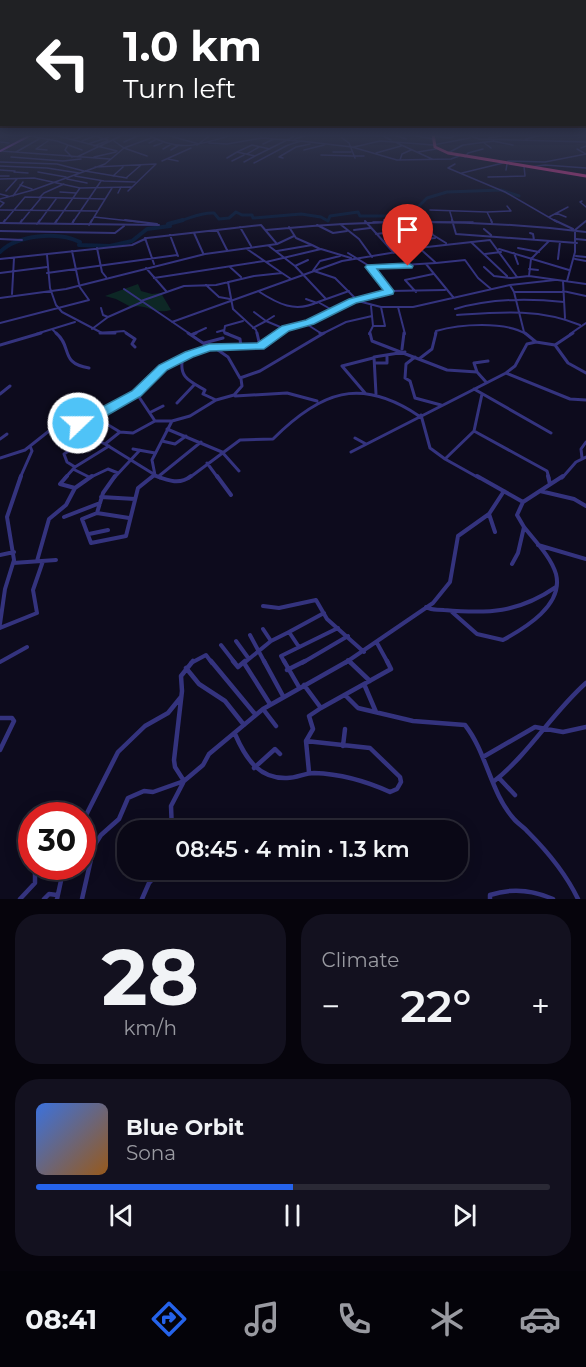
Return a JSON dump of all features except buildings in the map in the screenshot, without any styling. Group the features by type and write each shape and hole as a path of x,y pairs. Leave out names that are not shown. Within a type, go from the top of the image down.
{"street":[{"path":"0,178 9,176"},
{"path":"0,184 9,176"},
{"path":"27,178 31,176"},
{"path":"58,176 87,183"},
{"path":"0,208 4,203 0,200 73,176 101,181 135,182"},
{"path":"113,176 127,178"},
{"path":"128,191 142,176"},
{"path":"467,176 505,192 575,230"},
{"path":"488,177 525,176"},
{"path":"0,178 27,178 80,188 131,187"},
{"path":"6,191 17,178"},
{"path":"123,181 127,178"},
{"path":"63,232 81,211 101,181"},
{"path":"11,196 23,182"},
{"path":"20,223 44,193 64,184"},
{"path":"20,185 33,190"},
{"path":"89,225 112,187"},
{"path":"118,194 121,187"},
{"path":"54,224 80,188"},
{"path":"60,192 77,193"},
{"path":"0,194 11,196"},
{"path":"1,223 25,197 105,199"},
{"path":"37,224 57,198"},
{"path":"586,201 580,202 586,207"},
{"path":"430,210 511,211 507,206"},
{"path":"549,217 568,207"},
{"path":"0,208 97,211"},
{"path":"450,212 456,234 577,243"},
{"path":"487,212 492,223"},
{"path":"498,212 499,216"},
{"path":"556,213 566,217"},
{"path":"1,223 159,225 94,217"},
{"path":"313,218 315,224 333,233 348,231"},
{"path":"0,231 115,233 123,226 124,220"},
{"path":"384,220 400,243 410,250"},
{"path":"266,230 315,224 389,220 492,223 586,232"},
{"path":"389,220 436,263"},
{"path":"365,221 408,266"},
{"path":"425,221 437,238 447,244"},
{"path":"575,230 586,221"},
{"path":"338,223 363,243 372,257"},
{"path":"25,231 31,224"},
{"path":"95,233 100,225"},
{"path":"0,260 132,244 146,238 262,225 276,244"},
{"path":"355,226 358,230"},
{"path":"397,228 429,226"},
{"path":"240,227 251,246"},
{"path":"289,227 294,235 312,245 354,259 370,267 389,291"},
{"path":"354,230 370,228"},
{"path":"484,229 517,278"},
{"path":"564,229 565,234"},
{"path":"218,230 226,250"},
{"path":"565,318 562,292 568,270 575,257 577,243 575,230"},
{"path":"193,232 203,253"},
{"path":"375,234 392,232"},
{"path":"530,233 533,234 534,240"},
{"path":"170,235 178,257"},
{"path":"47,273 269,246 294,235"},
{"path":"172,322 313,271 354,259 471,242 490,237"},
{"path":"146,238 154,264"},
{"path":"425,239 437,238"},
{"path":"0,239 22,240"},
{"path":"576,239 586,240"},
{"path":"529,276 532,258 549,241"},
{"path":"471,242 508,278"},
{"path":"558,259 560,242"},
{"path":"79,285 210,253 276,244"},
{"path":"277,252 312,245"},
{"path":"269,246 295,266 326,299"},
{"path":"97,248 100,265 106,277"},
{"path":"518,248 539,252"},
{"path":"247,249 291,279"},
{"path":"154,278 197,270 208,271 321,249"},
{"path":"0,323 89,300 79,285 72,251"},
{"path":"484,254 500,251 514,253 568,270"},
{"path":"514,253 518,264"},
{"path":"46,254 49,291 54,304 75,322 92,329 105,334 124,331 135,339 132,344 135,346"},
{"path":"348,254 354,259"},
{"path":"313,271 320,261 342,256"},
{"path":"0,297 79,285 178,257"},
{"path":"575,257 586,259"},
{"path":"12,294 14,258"},
{"path":"295,266 308,260"},
{"path":"370,267 408,266 464,260 478,278 491,289"},
{"path":"126,262 130,271"},
{"path":"426,264 453,297"},
{"path":"0,273 47,267"},
{"path":"230,267 243,278"},
{"path":"484,267 492,275 508,278 529,276 586,284"},
{"path":"146,268 166,291"},
{"path":"529,269 538,270"},
{"path":"313,271 335,278 358,300 371,306 381,307 413,307 510,285 555,280"},
{"path":"92,329 108,317 166,291 282,273"},
{"path":"416,292 405,280 433,274"},
{"path":"309,280 322,275"},
{"path":"228,282 233,309 243,321 253,328 258,335 260,346"},
{"path":"204,284 219,297 231,300"},
{"path":"510,285 516,298 524,332"},
{"path":"124,289 209,347"},
{"path":"0,458 30,446 49,431 95,417 136,394 163,368 209,347 260,346 285,329 327,314 352,301 389,291 446,290"},
{"path":"0,297 49,291"},
{"path":"258,291 298,309 308,308 349,291"},
{"path":"514,292 562,292 586,296"},
{"path":"455,309 472,304 516,298 564,302"},
{"path":"306,299 334,311"},
{"path":"371,306 373,326 369,334 372,341 402,349 448,371 477,372"},
{"path":"373,326 385,326 381,307"},
{"path":"398,307 405,335 402,349"},
{"path":"100,308 108,317"},
{"path":"254,312 266,321 285,329"},
{"path":"319,312 327,314"},
{"path":"457,315 520,312 565,318 580,326"},
{"path":"253,328 274,316"},
{"path":"240,378 264,370 343,321 372,316"},
{"path":"217,332 224,330 225,326 243,321"},
{"path":"0,345 75,322"},
{"path":"305,323 322,334"},
{"path":"555,345 586,323"},
{"path":"441,405 415,398 411,381 405,378 404,372 406,364 432,349 436,331 451,326 473,324 524,332 536,342"},
{"path":"191,335 206,328"},
{"path":"52,330 61,338 62,348 70,361 89,368"},
{"path":"224,330 241,339 241,347"},
{"path":"204,343 223,338"},
{"path":"351,452 506,373 515,366 527,344 536,342 555,345 568,363 586,373"},
{"path":"214,347 228,357 240,378 242,388 230,397"},
{"path":"365,393 341,367 405,352"},
{"path":"183,357 180,373 205,390 203,394 216,400"},
{"path":"375,363 387,363 387,357"},
{"path":"373,358 376,394"},
{"path":"486,382 477,372 474,363 488,361"},
{"path":"506,373 570,399 586,400"},
{"path":"177,403 195,384"},
{"path":"0,394 10,386"},
{"path":"474,389 551,433"},
{"path":"95,417 120,432 133,433 155,421 172,421 190,416 216,400 230,397 257,393 284,393 318,401"},
{"path":"136,394 155,421"},
{"path":"78,423 90,437 107,445 130,462 156,476 182,482 245,438 273,439 287,423 318,401 346,394 376,394 398,402 420,415 430,448 445,459 523,502"},
{"path":"445,459 474,431 482,394"},
{"path":"151,413 163,406"},
{"path":"156,476 152,460 172,421"},
{"path":"167,429 222,452 239,471"},
{"path":"474,431 547,471 550,484"},
{"path":"75,488 60,484 74,468 107,445 120,432"},
{"path":"0,439 7,434"},
{"path":"161,441 175,444 186,436"},
{"path":"89,477 67,462 64,454 90,437"},
{"path":"356,438 366,444"},
{"path":"129,518 98,513 81,519 92,543 126,536 138,488 169,470 188,449 201,442"},
{"path":"426,608 434,611 442,608 452,612 477,634 503,640 551,604 556,587 555,572 517,515 523,502 562,478 585,457 581,449 586,442"},
{"path":"30,446 32,453 15,489 8,517 14,552 5,589 0,626 37,613 33,590 43,561"},
{"path":"133,449 155,453"},
{"path":"98,513 101,497 118,473 140,450"},
{"path":"207,463 231,495"},
{"path":"37,561 49,519 66,505 75,488 89,477 108,468 118,473"},
{"path":"82,899 93,846 101,835 119,819 126,801 144,791 153,792 184,781 203,765 209,754 235,734 255,714 283,696 364,652 411,615 426,608 450,582 458,536 489,514 504,491"},
{"path":"540,491 574,499 586,506"},
{"path":"101,497 135,499"},
{"path":"64,517 78,509 100,503"},
{"path":"489,514 495,532"},
{"path":"512,564 518,553 524,527"},
{"path":"89,534 108,530"},
{"path":"536,544 586,559"},
{"path":"0,555 14,552"},
{"path":"13,563 56,560"},
{"path":"452,612 499,613 540,599 556,587"},
{"path":"263,606 279,608 316,600 327,619 364,652"},
{"path":"221,645 237,667 271,641 324,613"},
{"path":"263,628 271,641"},
{"path":"321,708 287,670 281,656 338,628"},
{"path":"289,632 299,647"},
{"path":"250,634 283,696"},
{"path":"287,670 348,636"},
{"path":"236,640 249,659"},
{"path":"309,772 306,741 313,729 309,716 391,668 377,643"},
{"path":"0,662 27,647"},
{"path":"184,781 175,767 174,760 181,697 181,675 186,668 201,655 206,655 255,714"},
{"path":"348,660 370,681"},
{"path":"244,663 270,704"},
{"path":"186,668 200,684 225,701 244,725"},
{"path":"493,782 518,763 544,728 586,683"},
{"path":"364,684 376,712"},
{"path":"345,695 355,707 412,721 465,725 477,740 485,768 514,819 527,830 568,878 578,899"},
{"path":"93,802 118,752 145,726 168,712 181,697"},
{"path":"262,709 276,726"},
{"path":"0,718 12,718 14,721 0,750"},
{"path":"482,757 533,729 544,728 563,732 586,727"},
{"path":"343,746 345,729"},
{"path":"235,734 254,768 271,777 287,778 309,772 354,777 392,792 400,786 400,777 370,748 306,741"},
{"path":"254,768 275,749 280,754"},
{"path":"499,778 515,795"},
{"path":"172,820 171,806 184,781"},
{"path":"20,899 35,883 35,880"},
{"path":"44,899 49,894 57,897 61,880"},
{"path":"142,899 152,880"},
{"path":"490,899 490,896 497,892 510,891 537,893 553,899"}],"green space":[{"path":"138,284 141,291 152,294 161,293 171,310 159,311 141,306 131,307 105,296"}],"waterway":[{"path":"175,222 209,213 214,213 219,219 229,218 236,212 242,215 252,215 253,218 301,214 321,217 328,221 330,216 358,212 360,216 415,216 419,206 427,198 447,192 501,190 519,196"},
{"path":"0,252 7,246 38,236 71,239 80,242 79,245 110,246 132,241 147,229 170,226 168,224 183,220"}],"route":[{"path":"78,423 95,417 136,394 158,371 189,354 209,347 252,348 267,344 285,329 310,322 352,301 389,291 374,269 370,267 408,266"}]}
